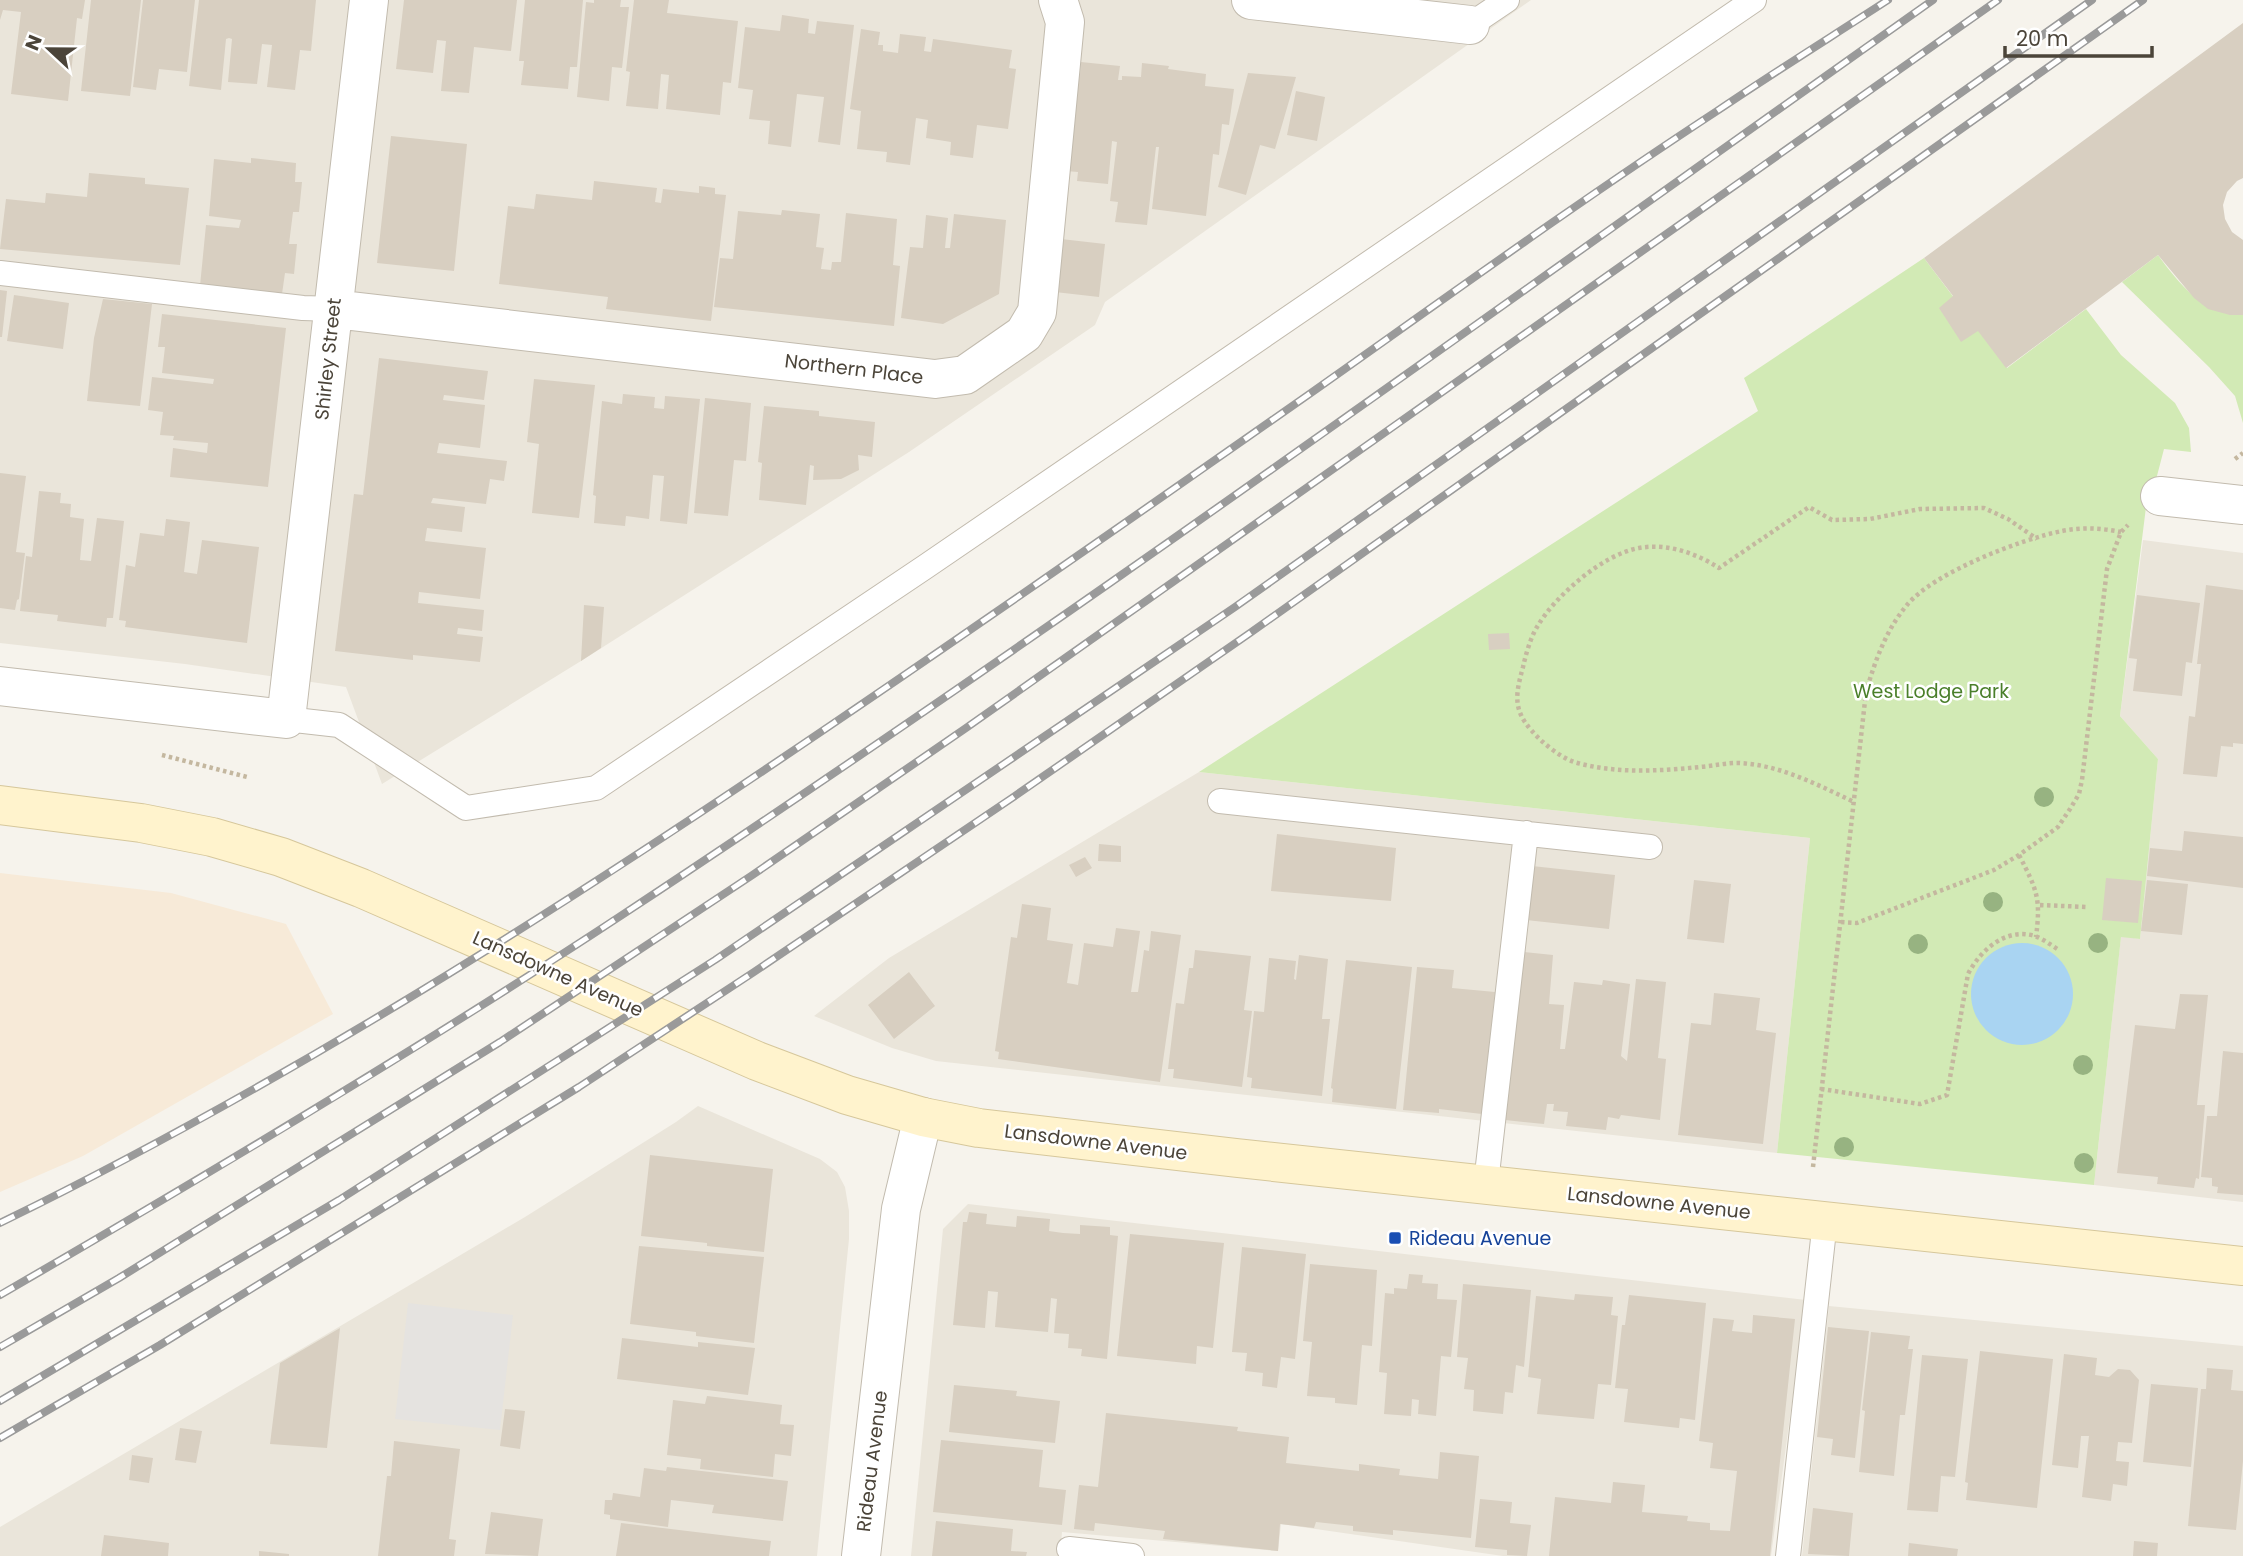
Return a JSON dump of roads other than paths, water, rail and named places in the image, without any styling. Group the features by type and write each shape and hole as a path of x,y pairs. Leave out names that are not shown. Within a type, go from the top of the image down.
{"street":[{"name":"Shirley Street","path":"286,719 369,0"},
{"name":"Northern Place","path":"334,309 935,379 965,375 1024,334 1037,312 1065,22 1058,0"},
{"path":"1251,0 1469,25"},
{"path":"2160,496 2243,505"},
{"path":"0,686 286,719"},
{"name":"Lansdowne Avenue","path":"0,806 141,823 212,837 281,857 361,888 757,1061 847,1095 923,1117 979,1128 1237,1158 2243,1265"},
{"name":"Rideau Avenue","path":"861,1556 901,1209 923,1117"}],"lane":[{"path":"1469,25 1507,0"},
{"path":"286,719 339,725 466,808 596,788 925,567 1754,0"},
{"path":"0,273 303,308 334,309"},
{"path":"1220,801 1650,847"},
{"path":"1486,1183 1526,833"},
{"path":"1788,1556 1825,1221"},
{"path":"1069,1549 1132,1556"}],"water":[{"path":"2022,943 2041,947 2058,958 2069,975 2073,994 2069,1013 2058,1030 2041,1041 2022,1045 2003,1041 1986,1030 1975,1013 1971,994 1975,975 1986,958 2003,947"}],"railway":[{"path":"0,1223 215,1111 321,1050 426,988 632,858 1012,601 1614,180 1888,0"},
{"path":"0,1295 389,1063 619,917 786,806 1280,464 1933,0"},
{"path":"0,1347 119,1278 500,1042 751,876 966,728 1998,0"},
{"path":"0,1401 339,1200 715,960 1235,607 2092,0"},
{"path":"0,1438 160,1345 579,1087 754,972 1250,633 2143,0"}],"place":[{"name":"Rideau Avenue","path":"1395,1238"}],"park label":[{"name":"West Lodge Park","path":"1931,691"}]}
